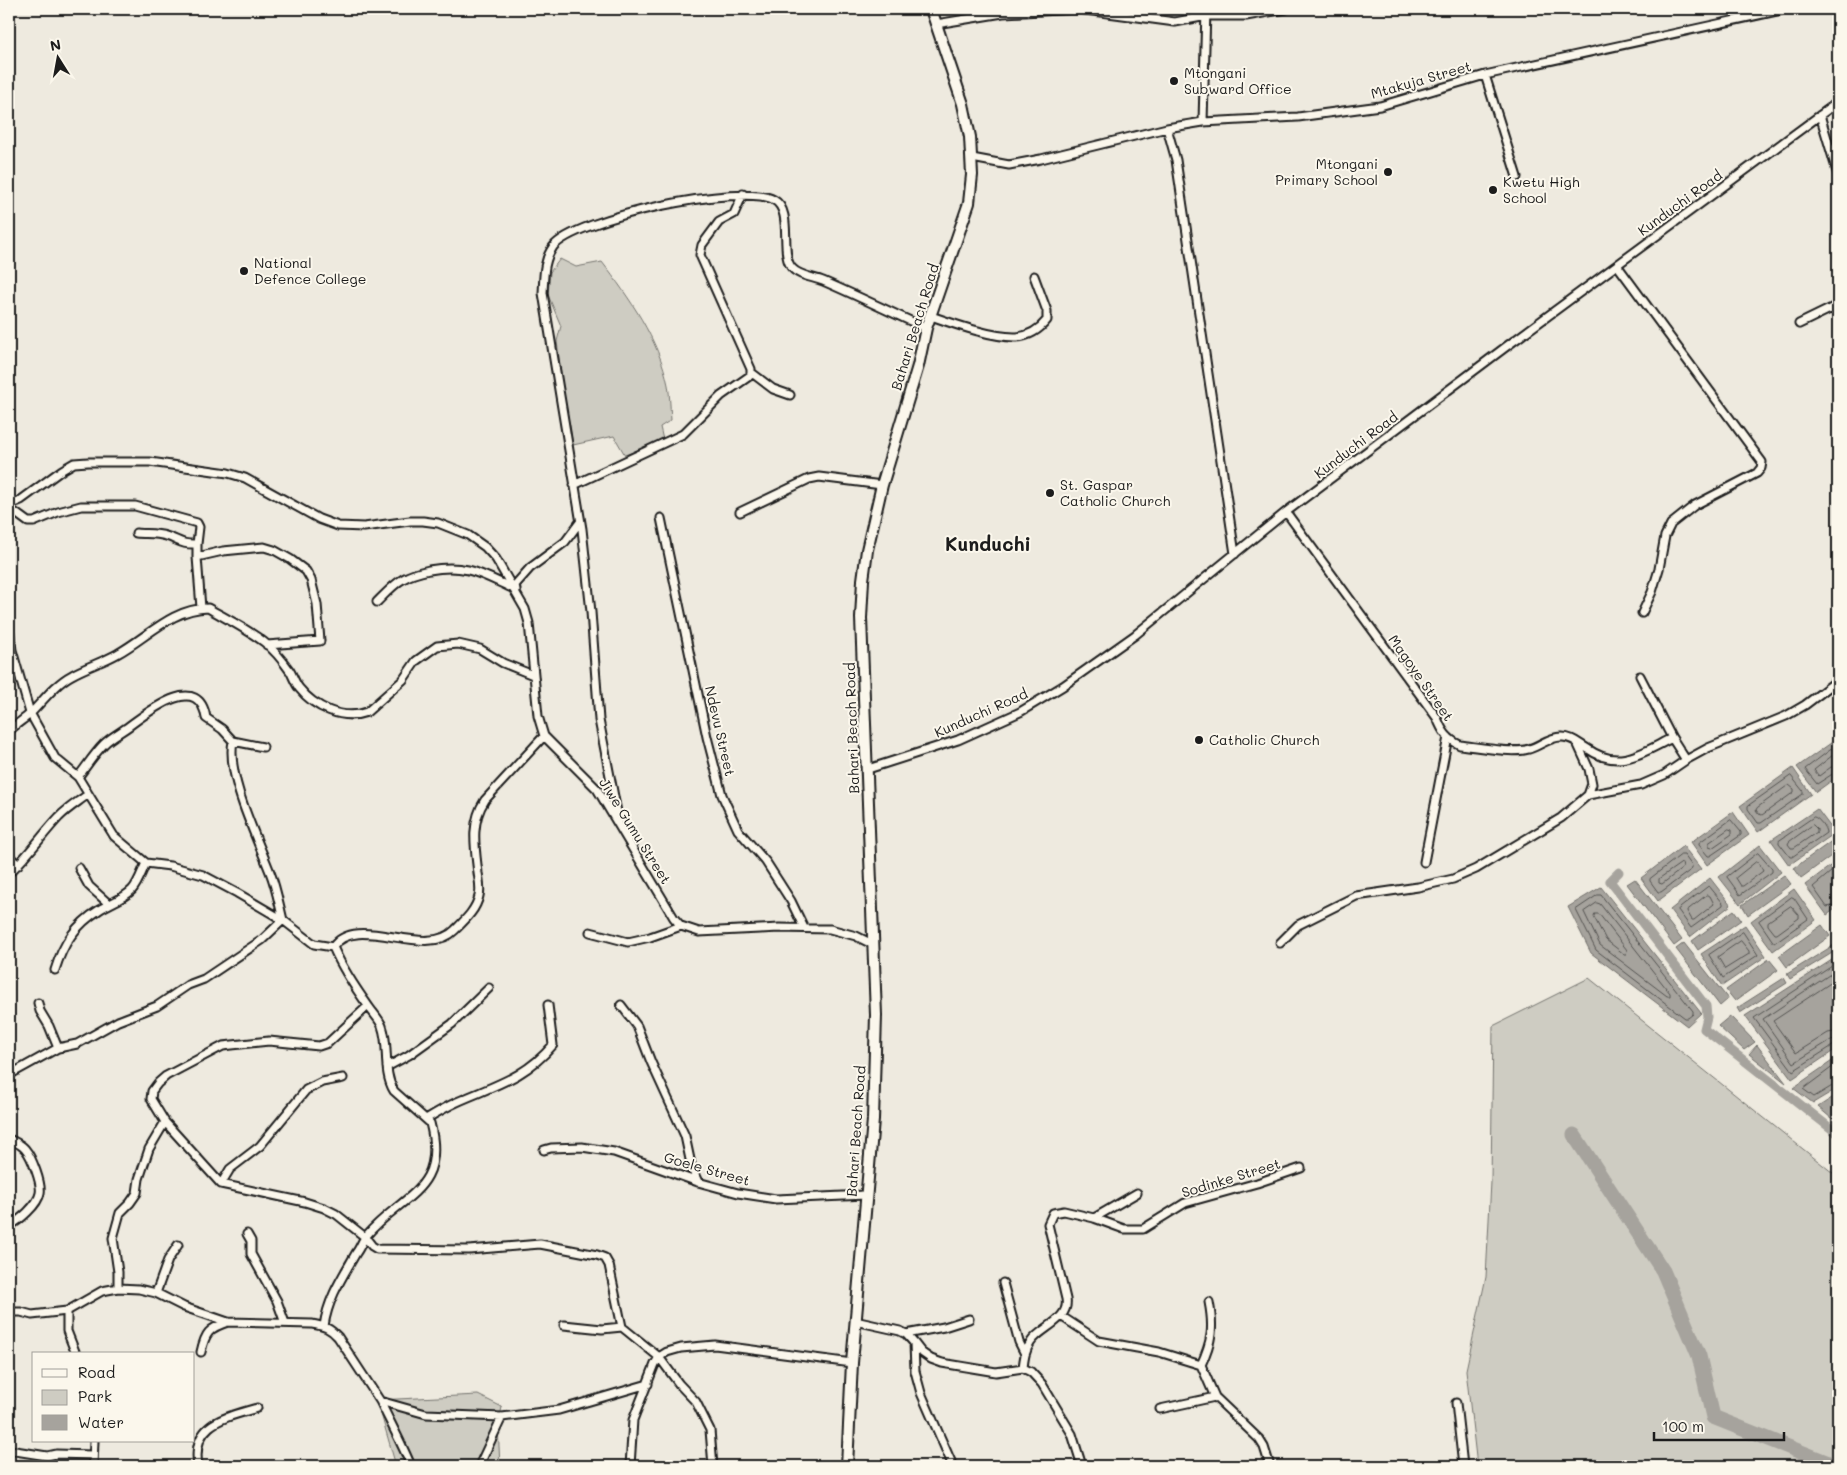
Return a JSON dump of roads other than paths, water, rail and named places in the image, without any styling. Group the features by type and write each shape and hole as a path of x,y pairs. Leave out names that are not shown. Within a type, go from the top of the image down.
{"street":[{"name":"Bahari Beach Road","path":"847,1466 852,1363 873,1120 876,1015 861,618 863,580 867,550 882,486 918,366 926,328 969,203 972,175 972,158 963,104 931,9"},
{"path":"936,24 1003,12 1078,9 1175,22 1207,12 1246,16 1286,9"},
{"name":"Mtakuja Street","path":"972,158 1009,165 1167,128 1203,122 1298,118 1380,106 1485,75 1786,9"},
{"path":"1203,122 1207,12"},
{"path":"1485,75 1517,177"},
{"name":"Kunduchi Road","path":"868,769 958,740 1020,712 1062,686 1135,635 1286,512 1838,102"},
{"path":"1820,115 1838,175"},
{"path":"1167,128 1176,160 1235,554"},
{"path":"620,828 599,720 591,612 580,522 542,294 545,262 554,245 569,234 588,226 683,201 743,194 775,200 785,219 787,258 790,266 795,271 821,280 926,328"},
{"path":"743,194 734,214 718,222 702,245 700,255 752,373 773,389 790,395"},
{"path":"1617,265 1762,462 1761,468 1757,473 1696,505 1671,524 1665,536 1659,569 1642,613"},
{"path":"930,316 981,332 1016,337 1036,332 1047,320 1047,311 1034,276"},
{"path":"1799,324 1836,306 1838,316"},
{"path":"574,484 683,434 721,396 749,378 752,373"},
{"name":"Jiwe Gumu Street","path":"9,506 21,500 74,463 150,462 228,473 245,478 319,519 338,526 364,527 423,521 438,523 468,535 485,547 496,559 526,609 538,716 544,736 597,789 674,918 682,926"},
{"path":"740,512 810,479 819,478 882,486"},
{"path":"9,506 28,522 34,522 58,512 81,506 135,506 197,523 199,527 197,557 201,608"},
{"name":"Magoye Street","path":"1286,512 1436,718 1448,738 1460,744 1529,750 1559,737 1568,737 1598,756 1614,760 1636,755 1672,738"},
{"name":"Ndevu Street","path":"661,518 707,737 722,795 738,830 766,862 791,901 804,928"},
{"path":"516,591 515,585 524,575 565,542 580,522"},
{"path":"136,533 166,536 181,543 197,544"},
{"path":"197,557 223,551 264,547 290,559 306,571 311,580 317,604 320,641 267,645"},
{"path":"377,602 402,579 414,574 447,567 465,568 482,574 516,591"},
{"path":"10,728 30,713 41,700 70,675 117,654 176,614 190,609 208,608 267,645 290,672 297,686 306,696 318,706 340,714 359,715 367,712 403,680 416,661 437,646 458,644 480,649 504,663 533,675"},
{"path":"9,627 12,650 30,713 55,758 78,777 87,795 114,836 146,863 170,866 203,875 283,920 314,944 333,947"},
{"path":"1640,676 1672,738 1686,760"},
{"path":"1280,943 1298,925 1356,896 1418,887 1453,879 1476,869 1560,818 1588,795 1642,785 1664,775 1708,748 1786,716 1838,680"},
{"path":"78,777 104,744 152,708 167,700 184,695 197,699 204,710 206,718 222,728 233,741 263,746"},
{"path":"333,947 340,939 361,934 382,934 410,940 430,940 453,932 473,911 479,895 474,834 480,808 544,736"},
{"path":"1424,862 1448,738"},
{"path":"233,741 231,749 234,772 244,808 276,888 283,920"},
{"path":"1577,742 1589,769 1592,784 1588,795"},
{"path":"9,873 58,818 87,795"},
{"path":"9,856 18,865"},
{"path":"55,970 60,952 70,935 83,922 133,889 146,863"},
{"path":"79,868 89,886 109,904"},
{"path":"9,1075 58,1048 77,1044 118,1021 157,1006 188,985 204,979 262,940 283,920"},
{"path":"590,932 628,942 682,926 699,932 779,928 830,929 856,936 874,945"},
{"path":"324,1326 326,1309 365,1237 417,1192 426,1181 431,1169 433,1155 430,1123 394,1091 388,1078 386,1044 382,1025 368,1006 333,947"},
{"path":"387,1067 409,1055 452,1024 489,988"},
{"path":"38,1003 58,1048"},
{"path":"426,1119 456,1102 503,1083 530,1068 540,1059 553,1045 548,1005"},
{"path":"621,1005 637,1026 651,1062 685,1136 692,1169 698,1182"},
{"path":"368,1006 328,1043 319,1046 269,1041 228,1045 215,1050 158,1082 150,1095 154,1106 165,1122 221,1184 306,1202 324,1208 336,1214 377,1249 469,1250 540,1244 605,1258 609,1266 622,1327 659,1357 679,1384 696,1402 710,1430 713,1466"},
{"path":"221,1184 230,1170 260,1146 306,1090 322,1082 343,1078"},
{"path":"118,1288 118,1272 112,1238 120,1213 137,1193 138,1179 149,1149 165,1122"},
{"path":"9,1140 17,1142 28,1154 40,1186 40,1195 19,1221 9,1226"},
{"name":"Goele Street","path":"544,1150 582,1146 614,1152 698,1182 738,1193 776,1199 866,1195"},
{"name":"Sodinke Street","path":"1061,1316 1067,1304 1048,1224 1048,1220 1053,1213 1060,1210 1094,1218 1124,1229 1143,1229 1185,1203 1257,1183 1301,1168"},
{"path":"1094,1218 1137,1193"},
{"path":"247,1234 251,1241 252,1254 277,1301 285,1323"},
{"path":"156,1293 168,1260 178,1245"},
{"path":"1003,1283 1018,1342 1025,1354"},
{"path":"9,1312 22,1312 32,1315 67,1311 102,1291 118,1288 139,1289 156,1293 184,1308 228,1322 324,1326 338,1337 380,1401 411,1466"},
{"path":"1209,1302 1212,1322 1209,1348 1201,1365 1214,1397 1259,1439 1264,1447 1270,1466"},
{"path":"67,1311 67,1331 75,1352"},
{"path":"1023,1368 1025,1354 1031,1342 1041,1331 1061,1316 1099,1341 1159,1352 1201,1365"},
{"path":"906,1334 944,1327 969,1319"},
{"path":"856,1321 900,1331 906,1334 921,1352 942,1364 996,1372 1023,1368 1038,1377 1072,1434 1082,1466"},
{"path":"202,1352 204,1340 210,1330 228,1322"},
{"path":"564,1325 602,1329 622,1327"},
{"path":"914,1343 915,1371 921,1393 953,1466"},
{"path":"630,1466 633,1420 651,1372 659,1357 667,1352 681,1348 715,1345 852,1363"},
{"path":"380,1401 426,1414 502,1417 559,1410 648,1384"},
{"path":"1160,1409 1214,1397"},
{"path":"1456,1402 1463,1466"},
{"path":"198,1466 196,1454 202,1433 220,1419 257,1408"},
{"path":"479,1466 502,1417"},
{"path":"93,1466 94,1442"},
{"path":"9,1450 47,1456 56,1454 93,1455"}],"water":[{"path":"1838,738 1838,776 1816,792 1797,767"},
{"path":"1793,768 1811,794 1758,832 1740,806"},
{"path":"1817,809 1835,833 1789,865 1771,840"},
{"path":"1733,812 1749,835 1707,865 1691,842"},
{"path":"1836,838 1838,841 1838,851 1801,878 1794,868"},
{"path":"1760,845 1781,872 1740,904 1719,877"},
{"path":"1683,846 1701,869 1658,901 1641,878"},
{"path":"1838,860 1838,907 1827,915 1805,885"},
{"path":"1784,875 1791,884 1748,915 1742,905"},
{"path":"1710,878 1731,905 1690,937 1670,910"},
{"path":"1635,879 1682,940 1674,946 1627,884"},
{"path":"1601,887 1701,1013 1687,1026 1591,953 1568,907"},
{"path":"1794,889 1816,920 1773,951 1751,921"},
{"path":"1734,910 1741,920 1698,950 1692,941"},
{"path":"1745,925 1766,956 1722,986 1701,954"},
{"path":"1822,925 1830,936 1787,967 1779,956"},
{"path":"1684,943 1728,999 1720,1006 1676,949"},
{"path":"1834,945 1837,950 1790,979 1787,974"},
{"path":"1838,956 1838,1048 1792,1079 1745,1016"},
{"path":"1769,959 1778,970 1735,1001 1726,990"},
{"path":"1784,978 1787,983 1740,1013 1737,1008"},
{"path":"1730,1016 1755,1042 1744,1050 1718,1026"},
{"path":"1757,1045 1786,1083 1749,1054"},
{"path":"1838,1057 1838,1088 1813,1103 1793,1088"},
{"path":"1838,1094 1838,1124 1818,1107"}],"waterway":[{"path":"1619,872 1610,881 1706,1006 1707,1017 1704,1029 1838,1134"},
{"path":"1574,1135 1663,1271 1699,1356 1713,1417 1836,1466"}],"place":[{"name":"Mtongani Subward Office","path":"1174,81"},
{"name":"Mtongani Primary School","path":"1388,172"},
{"name":"Kwetu High School","path":"1493,190"},
{"name":"National Defence College","path":"244,271"},
{"name":"St. Gaspar Catholic Church","path":"1050,493"},
{"name":"Catholic Church","path":"1199,740"}],"district":[{"name":"Kunduchi","path":"988,544"}]}
